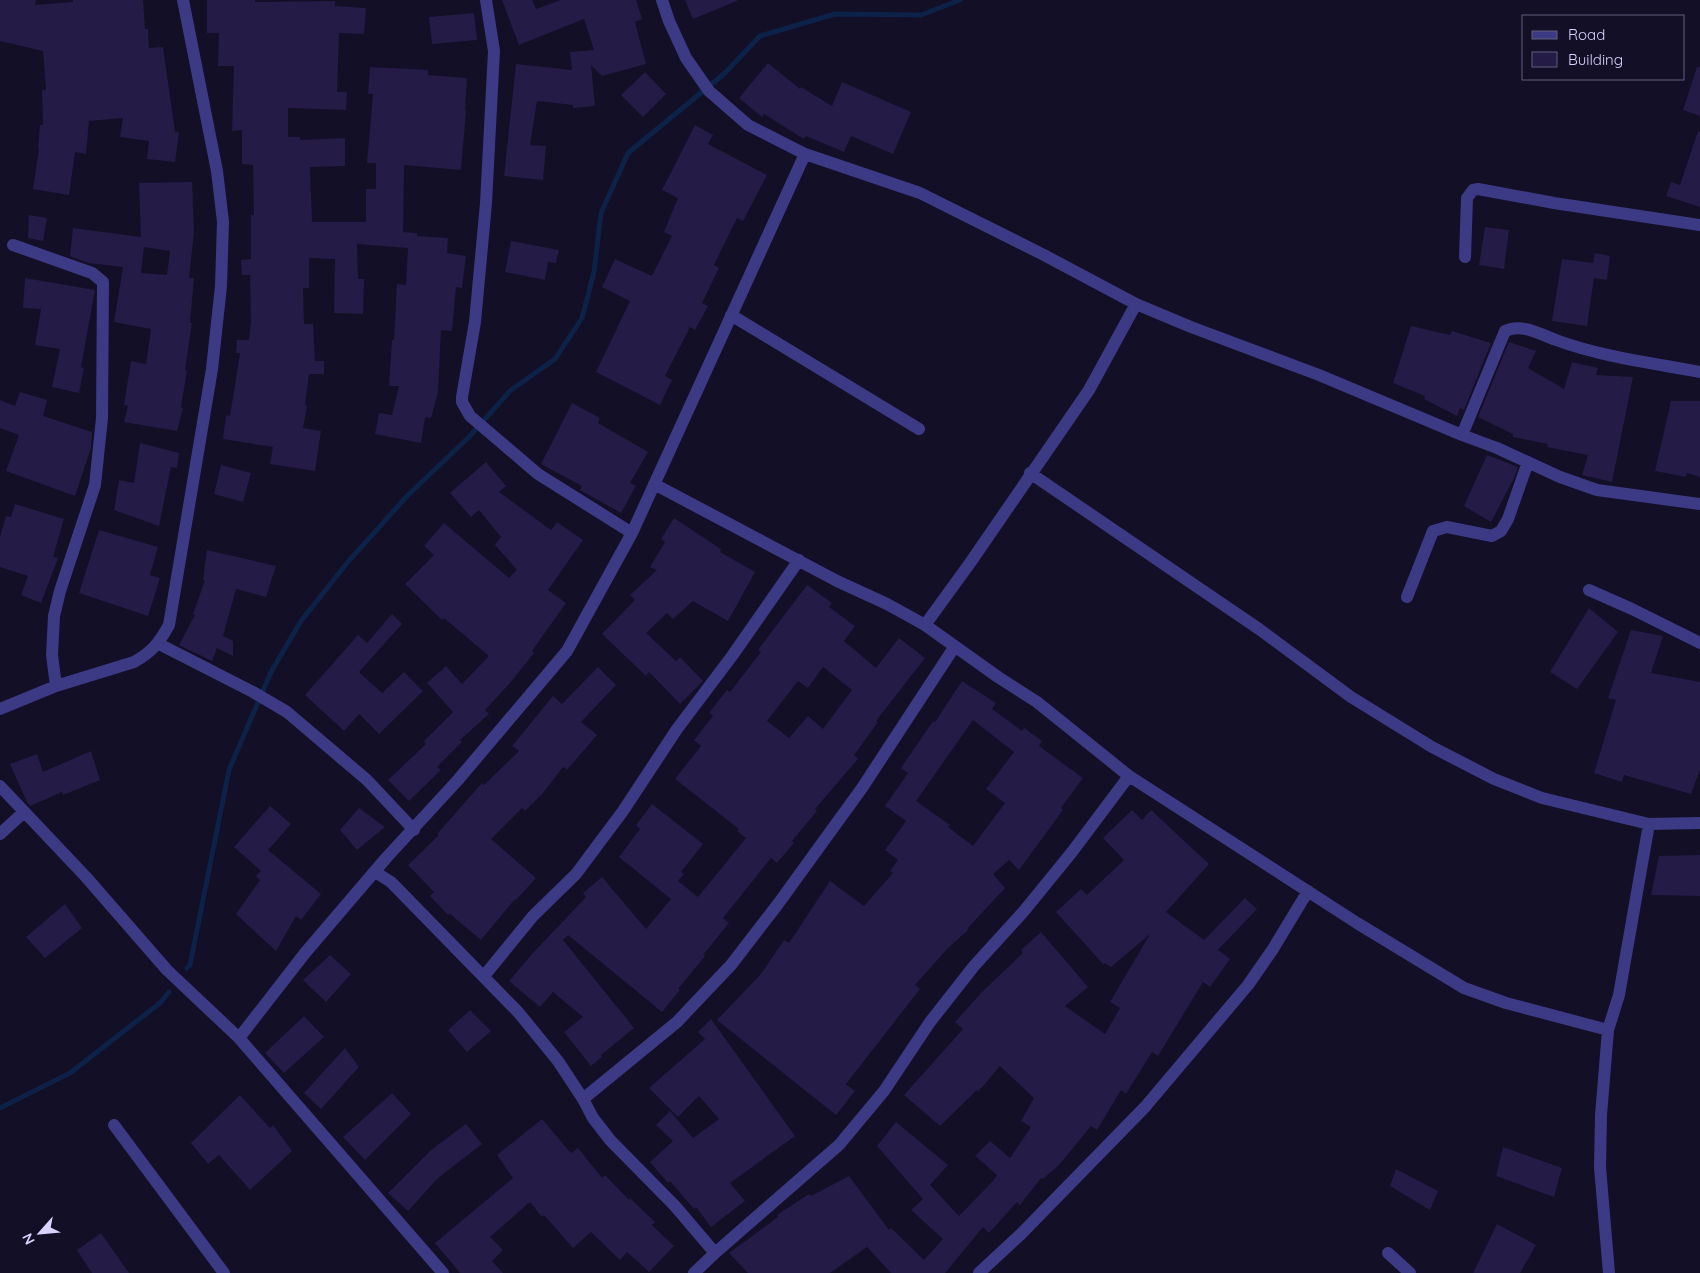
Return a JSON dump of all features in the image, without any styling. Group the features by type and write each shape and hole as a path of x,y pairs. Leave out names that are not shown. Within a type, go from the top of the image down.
{"street":[{"path":"0,709 56,686 134,662 158,644 169,625 212,369 221,286 223,222 217,171 183,0"},
{"path":"486,0 494,52 486,203 476,312 462,402 470,416 538,474 632,532"},
{"path":"662,0 669,21 686,58 709,91 748,125 805,154 920,193 1042,254 1136,304 1191,327 1319,375 1497,448 1560,477 1598,490 1700,504"},
{"path":"239,1038 305,952 506,725 567,651 632,532 805,154"},
{"path":"1465,257 1467,198 1473,190 1478,189 1554,203 1700,225"},
{"path":"13,245 92,273 104,282 102,418 95,485 60,591 54,616 52,656 56,686"},
{"path":"925,625 1089,390 1136,304"},
{"path":"731,315 919,429"},
{"path":"1462,435 1505,331 1514,326 1580,349 1700,372"},
{"path":"1407,597 1433,531 1447,527 1492,536 1501,531 1508,519 1528,462"},
{"path":"1030,473 1259,629 1351,697 1432,747 1494,779 1542,798 1649,824 1700,823"},
{"path":"654,484 837,581 887,604 925,625 1037,702 1130,776 1357,923 1464,988 1506,1003 1608,1030"},
{"path":"484,976 533,916 576,874 623,811 677,729 732,656 799,560"},
{"path":"1589,590 1700,643"},
{"path":"158,644 288,712 366,780 414,830"},
{"path":"583,1099 677,1022 731,966 862,788 955,646"},
{"path":"696,1272 714,1253 839,1145 884,1091 930,1022 974,966 1024,911 1130,776"},
{"path":"0,786 86,877 167,970 239,1038 443,1273"},
{"path":"0,834 24,812"},
{"path":"1609,1273 1600,1166 1601,1115 1608,1030 1619,995 1649,824"},
{"path":"375,872 391,882 518,1012 558,1061 583,1099 592,1118 610,1140 675,1206 714,1253"},
{"path":"979,1273 1021,1234 1146,1107 1248,985 1273,949 1308,891"},
{"path":"114,1125 224,1273"},
{"path":"1388,1253 1410,1273"}],"building":[{"path":"0,0 36,0 35,5 73,2 73,0 143,0 145,29 148,29 149,48 163,47 175,132 179,132 175,162 147,159 149,141 120,137 123,118 89,121 86,154 75,152 69,195 33,189 39,149 40,125 43,125 42,90 46,90 43,51 0,41"},
{"path":"207,0 255,0 255,2 335,1 335,6 366,8 364,34 339,33 337,92 347,92 346,110 288,108 288,137 300,137 300,140 345,138 345,166 310,167 312,222 366,222 366,189 376,189 376,163 367,163 373,94 368,94 370,67 428,70 428,75 467,78 461,170 404,165 403,232 417,233 417,236 448,238 447,253 466,256 462,288 456,287 452,331 441,330 438,392 431,418 425,417 421,443 375,434 379,413 392,415 399,386 389,386 397,284 406,285 408,248 357,244 358,279 364,279 363,314 334,313 335,259 309,258 309,288 303,288 304,324 313,324 315,361 324,361 324,374 309,374 305,405 307,406 303,428 321,431 315,471 270,464 273,447 223,439 226,415 230,416 240,353 236,353 237,340 249,340 251,322 250,275 242,275 241,260 251,259 251,215 254,215 253,165 242,164 242,130 232,131 234,66 218,66 219,33 207,33"},
{"path":"502,0 532,0 536,9 561,0 636,0 642,19 635,22 646,64 602,76 591,65 595,106 573,108 573,105 537,101 530,145 546,146 543,180 504,176 516,64 572,70 570,52 594,50 584,19 519,45"},
{"path":"685,0 737,0 737,1 693,19"},
{"path":"474,13 477,40 432,44 429,17"},
{"path":"768,63 800,89 801,87 832,106 842,82 911,112 893,154 851,136 844,152 806,136 804,139 764,114 762,117 739,98"},
{"path":"1697,67 1700,67 1700,116 1683,110"},
{"path":"645,72 666,94 643,117 621,95"},
{"path":"695,125 713,135 708,144 767,175 743,221 737,218 714,265 719,268 702,303 708,306 695,330 690,327 665,376 672,380 660,405 596,372 630,301 602,287 615,259 652,276 672,236 664,232 678,198 662,190"},
{"path":"1698,131 1700,132 1700,207 1666,196 1671,182 1680,185"},
{"path":"192,182 194,232 189,278 194,278 190,323 192,323 181,407 183,408 177,431 124,422 128,406 124,405 131,361 146,364 151,329 114,322 123,267 88,263 70,256 73,228 141,237 139,183","holes":["144,247 170,251 167,275 141,273"]},
{"path":"29,215 47,218 43,241 28,238"},
{"path":"1485,227 1509,230 1504,269 1479,265"},
{"path":"511,241 559,250 556,263 548,262 545,280 505,272"},
{"path":"1595,253 1610,256 1607,280 1594,278 1587,326 1552,321 1562,259 1593,263"},
{"path":"25,278 95,290 81,367 84,368 79,393 52,387 60,349 35,345 41,309 23,308"},
{"path":"1411,326 1450,335 1452,331 1491,343 1464,410 1460,408 1457,416 1424,399 1425,396 1393,383"},
{"path":"1509,342 1536,351 1528,368 1564,389 1572,362 1598,368 1596,375 1633,377 1612,482 1582,475 1588,455 1547,447 1548,444 1513,437 1513,434 1478,417"},
{"path":"20,392 47,400 43,416 92,432 91,448 75,496 6,471 19,435 0,428 0,400 15,406"},
{"path":"1671,401 1700,401 1700,477 1687,473 1686,477 1655,471"},
{"path":"572,403 600,418 598,423 648,452 630,483 636,486 621,513 580,490 582,486 541,464"},
{"path":"140,443 179,453 177,468 171,467 159,526 114,510 119,480 134,483"},
{"path":"1487,455 1518,467 1491,522 1464,506"},
{"path":"486,462 506,486 499,492 551,530 557,522 583,540 548,590 566,603 532,651 534,653 485,710 489,714 460,740 462,742 437,767 441,770 409,801 388,780 426,744 424,741 453,712 427,683 446,666 462,684 489,656 444,618 442,620 405,584 434,555 424,546 444,523 509,578 517,570 495,545 501,537 479,510 471,517 450,493"},
{"path":"221,465 251,473 243,502 214,494"},
{"path":"15,504 64,519 53,557 58,558 41,603 21,595 28,576 0,567 0,537 6,516 11,517"},
{"path":"674,518 721,549 720,552 755,572 728,621 693,601 673,619 667,613 646,633 676,661 680,657 703,681 680,704 649,672 646,676 602,634 635,600 630,595 657,570 650,567 665,542 661,539"},
{"path":"99,530 158,547 150,575 160,578 148,616 79,593"},
{"path":"207,550 276,566 266,597 236,589 223,636 233,641 233,656 217,648 212,661 179,645 195,615 193,614 205,580 203,580"},
{"path":"807,585 832,603 829,607 855,626 844,641 876,668 899,638 925,658 876,721 878,722 854,755 858,759 815,809 817,811 792,841 794,843 777,863 771,858 723,918 729,923 703,955 705,956 662,1012 568,935 563,940 634,1028 601,1055 602,1057 591,1066 564,1032 583,1017 553,992 540,1007 509,981 586,897 583,893 602,877 646,929 671,899 619,857 640,829 636,825 652,804 703,844 681,872 684,874 678,881 698,897 746,838 737,831 739,829 675,779 701,746 694,740 713,716 709,713 727,690 730,692 761,652 758,650","holes":["823,667 852,690 823,729 808,716 789,738 767,721 798,681 808,688"]},
{"path":"1589,608 1618,632 1577,689 1550,672"},
{"path":"392,614 402,624 359,672 382,693 404,672 423,691 379,734 359,714 344,731 305,695 358,635 367,643"},
{"path":"1631,630 1663,636 1651,673 1700,682 1700,770 1691,794 1624,775 1622,782 1594,773 1616,700 1608,698"},
{"path":"598,667 616,685 581,722 597,735 567,770 563,767 544,792 525,811 522,808 491,839 536,878 515,899 481,940 450,914 448,915 430,896 434,892 408,865 439,835 437,834 482,783 484,785 519,751 512,746 553,696 562,704"},
{"path":"962,681 996,703 992,709 1022,731 1024,728 1042,741 1039,746 1083,778 1061,808 1063,810 1019,870 1009,860 993,874 1005,888 915,985 920,989 846,1084 855,1091 836,1115 717,1020 761,974 784,940 789,943 830,881 864,906 893,873 890,871 898,860 885,850 906,821 885,806 908,773 901,768 933,721 935,722","holes":["973,720 1014,752 986,789 1005,803 973,846 948,827 950,825 916,801"]},
{"path":"91,751 100,780 63,795 62,792 30,806 10,764 37,754 43,772"},
{"path":"270,806 291,824 268,850 321,894 301,920 296,916 276,951 236,914 260,880 256,876 261,871 234,847"},
{"path":"359,808 385,827 357,850 340,830"},
{"path":"1132,810 1142,820 1151,810 1209,864 1166,912 1204,940 1245,898 1257,909 1218,950 1230,959 1210,987 1203,982 1158,1056 1152,1052 1126,1094 1121,1090 1097,1130 1091,1126 1059,1165 1043,1179 1041,1178 1020,1205 1017,1202 989,1233 983,1227 945,1273 891,1273 867,1247 830,1273 748,1273 729,1253 778,1217 777,1215 809,1194 811,1196 849,1176 889,1230 891,1228 924,1260 943,1239 911,1210 923,1199 877,1146 896,1122 948,1165 930,1185 959,1216 992,1182 997,1175 975,1156 990,1141 1010,1158 1031,1127 1021,1121 1034,1098 1000,1066 978,1092 977,1090 940,1126 904,1095 963,1029 955,1022 981,993 1023,953 1021,950 1041,932 1088,987 1065,1006 1105,1034 1120,1008 1110,1002 1150,934 1111,967 1105,963 1103,964 1056,912 1081,889 1087,895 1124,860 1103,838"},
{"path":"1700,855 1700,896 1651,895 1659,856"},
{"path":"65,904 82,928 45,958 26,937"},
{"path":"330,955 351,974 326,1002 303,980"},
{"path":"470,1010 491,1031 467,1052 448,1030"},
{"path":"304,1016 324,1037 284,1073 265,1053"},
{"path":"711,1019 795,1136 730,1183 745,1201 711,1227 696,1207 694,1209 670,1181 668,1183 650,1162 673,1141 656,1125 670,1111 693,1138 719,1119 699,1096 678,1117 649,1088 705,1039 698,1032"},
{"path":"345,1048 359,1067 321,1109 304,1093"},
{"path":"392,1093 411,1114 365,1160 343,1137"},
{"path":"240,1095 270,1128 273,1125 292,1151 250,1190 219,1155 208,1164 191,1143"},
{"path":"542,1119 571,1153 578,1148 602,1178 605,1175 629,1200 630,1198 655,1222 652,1225 674,1246 649,1272 627,1252 620,1260 591,1232 573,1248 530,1202 490,1237 503,1250 492,1261 503,1273 460,1273 435,1243 513,1178 497,1155"},
{"path":"466,1124 482,1144 438,1178 408,1211 388,1193 431,1150"},
{"path":"1503,1147 1562,1168 1554,1197 1496,1176"},
{"path":"1396,1169 1438,1191 1430,1210 1390,1186"},
{"path":"1497,1224 1536,1245 1520,1273 1473,1273"},
{"path":"101,1233 129,1273 92,1273 77,1250"}],"waterway":[{"path":"187,968 190,965 229,770 271,672 301,621 347,563 408,495 469,437 511,390 555,359 582,318 594,272 601,213 628,153 725,73 760,36 835,14 921,15 960,0"},
{"path":"0,1108 70,1073 160,1003 169,992"}]}
